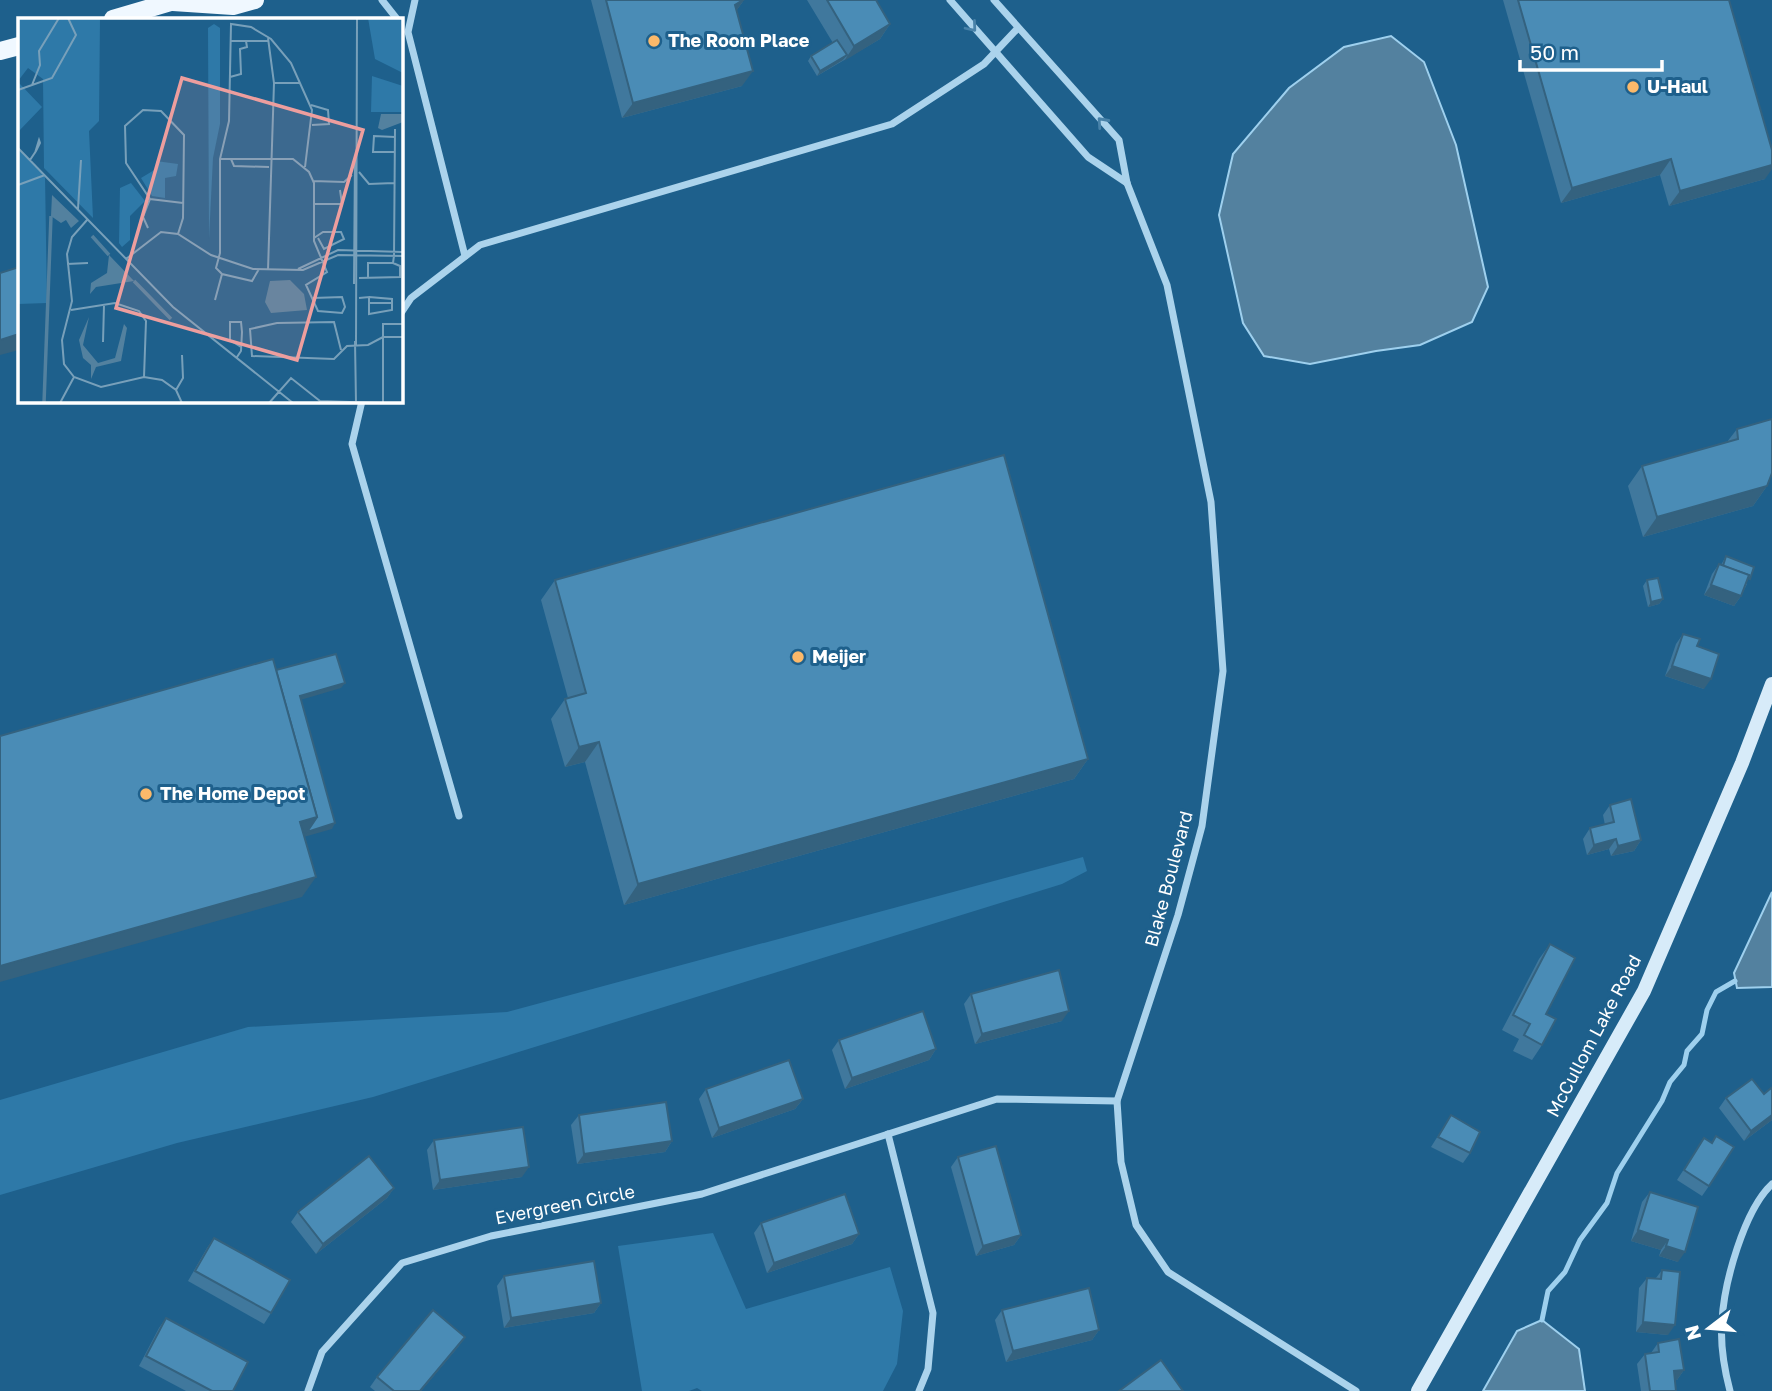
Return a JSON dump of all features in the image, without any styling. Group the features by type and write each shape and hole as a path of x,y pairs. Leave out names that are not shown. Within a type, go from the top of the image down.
{"main road":[{"path":"116,18 175,1 233,6 254,0"},
{"path":"0,51 18,46"}],"street":[{"path":"383,0 396,18"},
{"path":"408,32 415,0"},
{"path":"950,0 1088,157 1128,183"},
{"name":"Blake Boulevard","path":"994,0 1119,140 1128,183 1167,285 1211,502 1223,671 1202,826 1178,915 1117,1101 1121,1163 1136,1226 1168,1272 1356,1391"},
{"path":"402,24 408,32 466,256"},
{"path":"402,312 411,298 480,245 892,124 984,64 1018,28"},
{"path":"362,402 352,444 459,816"},
{"name":"McCullom Lake Road","path":"1418,1391 1644,991 1742,763 1772,684"},
{"name":"Evergreen Circle","path":"308,1391 322,1352 402,1264 491,1236 702,1194 997,1099 1117,1101"},
{"path":"888,1134 933,1313 929,1369 919,1391"},
{"path":"1730,1391 1724,1368 1722,1320 1746,1222 1772,1184"}],"shaded area":[{"path":"1391,36 1424,62 1456,145 1488,287 1472,322 1420,345 1310,364 1264,356 1243,323 1219,215 1233,154 1289,88 1344,47"},
{"path":"1083,857 1087,871 1062,884 373,1097 177,1143 0,1195 0,1100 248,1027 507,1012"},
{"path":"1772,892 1772,987 1737,988 1734,973"},
{"path":"713,1233 746,1309 890,1267 903,1311 897,1364 883,1391 702,1391 697,1388 689,1391 642,1391 618,1246"},
{"path":"1542,1320 1579,1349 1585,1391 1483,1391 1517,1331"}],"building":[{"path":"606,0 743,0 735,5 753,71 633,103"},
{"path":"827,0 876,0 890,24 854,46"},
{"name":"U-Haul","path":"1518,0 1729,0 1772,150 1772,165 1680,191 1671,159 1572,188"},
{"path":"837,40 847,55 820,71 811,56"},
{"path":"18,267 18,334 0,340 0,273"},
{"path":"1772,419 1772,473 1767,486 1657,517 1642,466 1738,439 1737,429"},
{"name":"Meijer","path":"1004,455 1088,759 638,884 599,742 579,747 565,699 586,693 555,580"},
{"path":"1726,556 1754,567 1750,579 1749,575 1723,566"},
{"path":"1719,564 1749,575 1741,596 1711,585"},
{"path":"1658,578 1663,599 1651,602 1647,580"},
{"path":"1683,634 1700,639 1697,646 1719,654 1711,679 1672,666"},
{"path":"336,654 345,683 300,696 335,823 307,832 317,817 276,670"},
{"name":"The Home Depot","path":"273,659 317,817 300,822 316,877 0,966 0,736"},
{"path":"1631,799 1641,840 1618,846 1616,839 1594,845 1590,828 1614,822 1610,805"},
{"path":"1550,944 1575,958 1546,1014 1556,1019 1542,1045 1524,1035 1530,1024 1513,1015"},
{"path":"1059,970 1069,1011 982,1034 971,994"},
{"path":"923,1011 936,1049 852,1078 839,1040"},
{"path":"789,1060 803,1099 719,1128 706,1089"},
{"path":"1752,1079 1764,1094 1771,1088 1772,1115 1751,1131 1726,1098"},
{"path":"666,1102 672,1141 584,1154 579,1115"},
{"path":"1451,1115 1480,1132 1470,1153 1438,1137"},
{"path":"523,1127 529,1167 440,1180 434,1140"},
{"path":"1716,1136 1734,1147 1709,1186 1684,1170 1704,1138 1712,1143"},
{"path":"996,1146 1021,1235 983,1246 958,1157"},
{"path":"369,1156 394,1188 323,1244 298,1212"},
{"path":"1650,1192 1698,1207 1685,1252 1666,1246 1668,1240 1638,1230"},
{"path":"845,1194 859,1234 774,1263 761,1223"},
{"path":"214,1238 290,1280 271,1313 195,1271"},
{"path":"594,1261 601,1303 511,1318 504,1276"},
{"path":"1662,1270 1680,1272 1675,1325 1643,1322 1647,1278 1661,1279"},
{"path":"1089,1288 1099,1330 1013,1351 1002,1310"},
{"path":"433,1310 465,1337 420,1391 394,1391 377,1377"},
{"path":"166,1318 248,1362 233,1391 212,1391 146,1356"},
{"path":"1679,1339 1684,1370 1674,1371 1676,1391 1650,1391 1645,1354 1659,1352 1658,1343"},
{"path":"1161,1360 1183,1391 1119,1391"}],"waterway":[{"path":"1542,1320 1548,1291 1565,1272 1580,1240 1607,1203 1617,1173 1662,1101 1670,1082 1684,1065 1687,1051 1702,1034 1707,1010 1716,992 1735,981"}],"place":[{"name":"The Room Place","path":"654,41"},
{"name":"U-Haul","path":"1633,87"},
{"name":"Meijer","path":"798,657"},
{"name":"The Home Depot","path":"146,794"}]}
